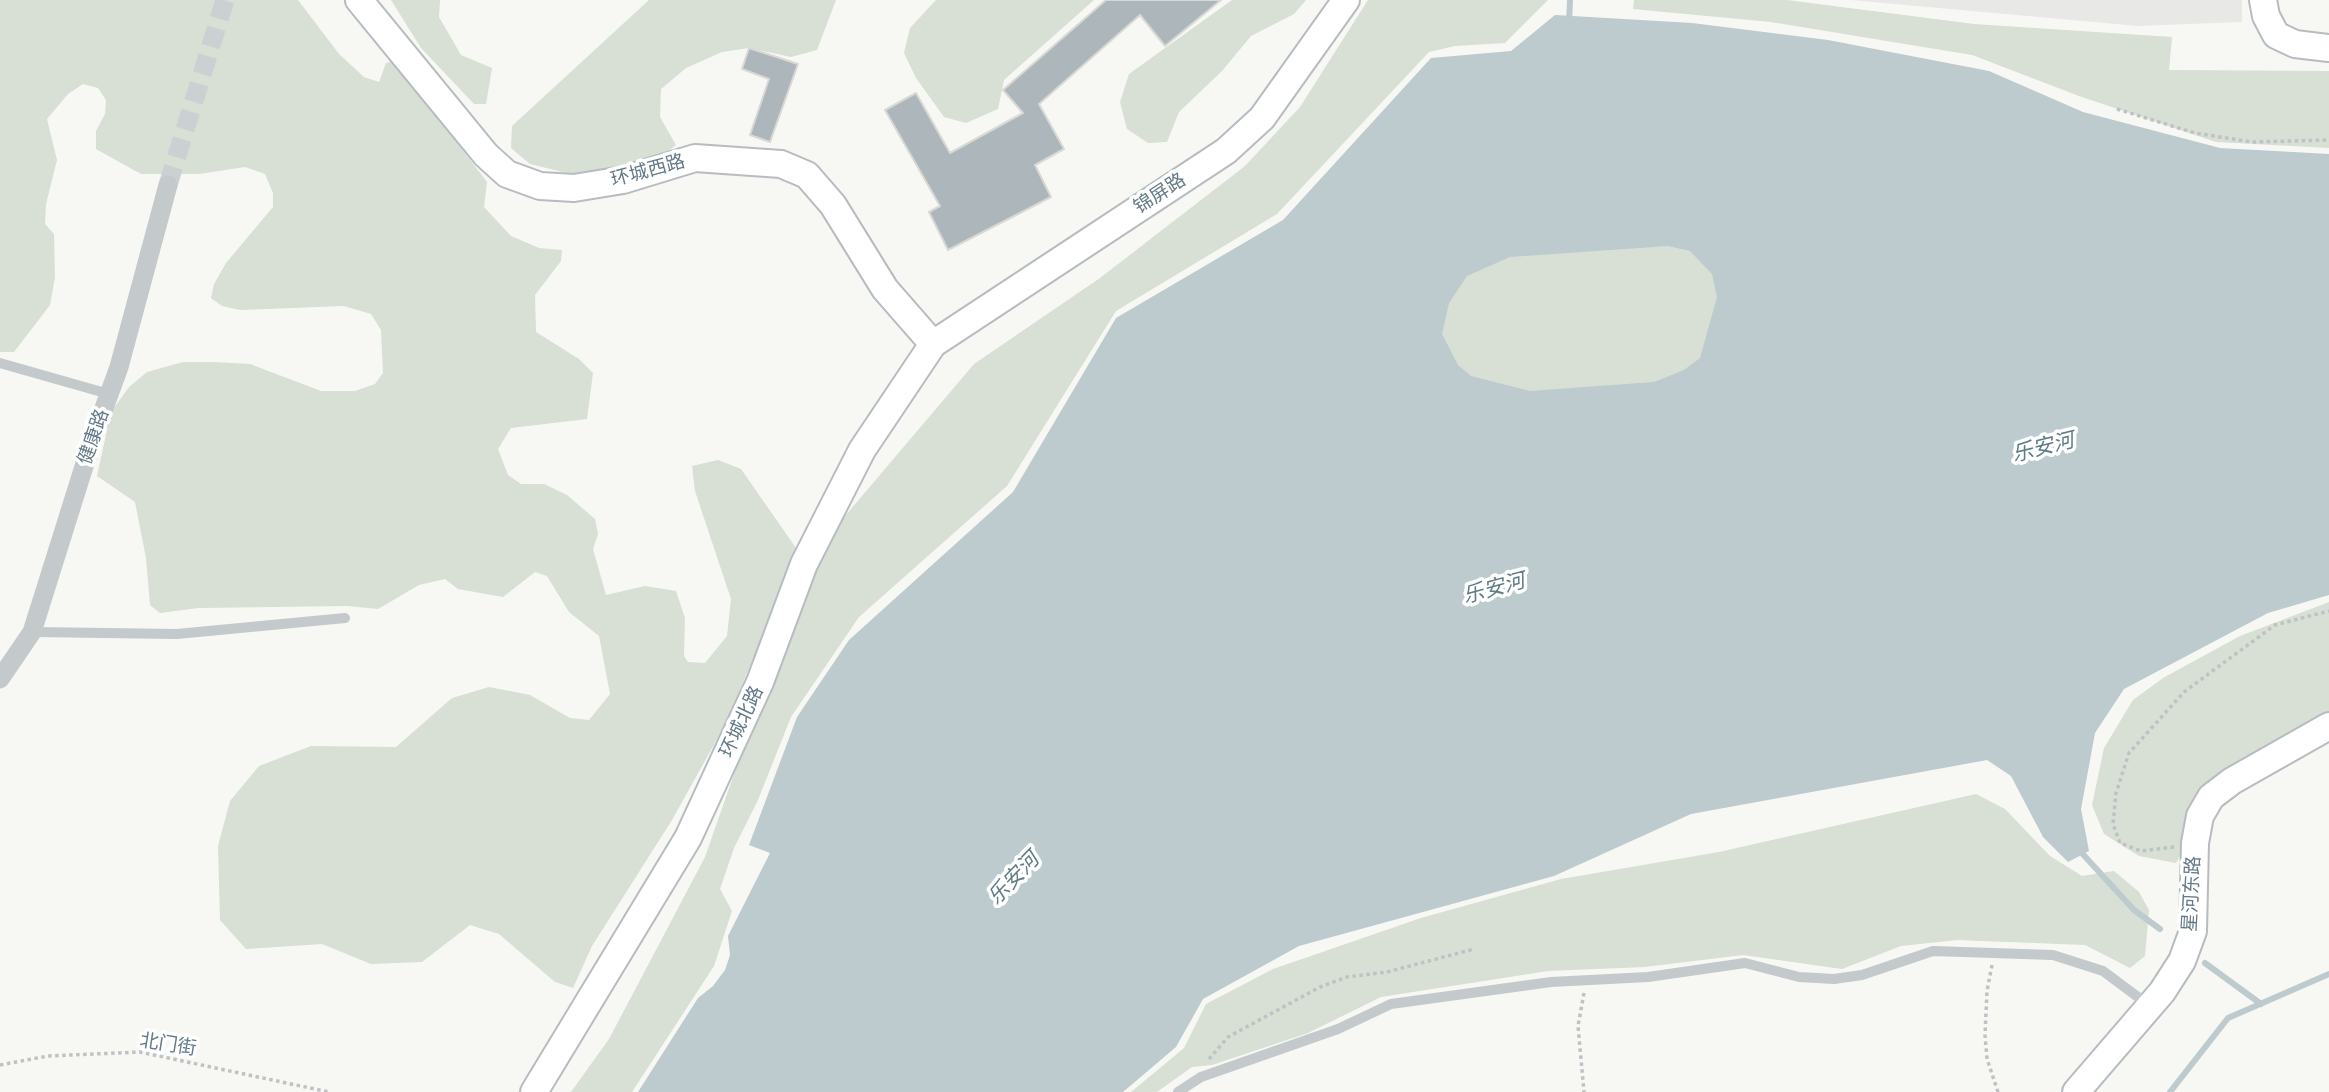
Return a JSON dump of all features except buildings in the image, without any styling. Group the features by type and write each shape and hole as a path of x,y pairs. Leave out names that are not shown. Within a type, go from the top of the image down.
{"street":[{"name":"环城西路","path":"359,0 486,155 507,174 540,186 574,187 623,180 695,158 780,163 807,175 833,205 886,289 933,344"},
{"name":"锦屏路","path":"933,344 1226,150 1262,118 1346,0"},
{"path":"2263,0 2266,16 2276,35 2295,44 2329,48"},
{"name":"健康路","path":"0,679 32,632 109,394 168,186"},
{"name":"环城北路","path":"534,1092 688,838 760,682 804,564 862,450 933,344"},
{"name":"星河东路","path":"2076,1092 2151,1006 2182,961 2193,931 2195,842 2200,816 2211,797 2232,781 2329,726"}],"lane":[{"path":"0,363 109,394"},
{"path":"32,632 177,634 345,618"},
{"path":"1178,1092 1201,1077 1338,1029 1391,1004 1551,982 1648,977 1745,963 1799,977 1834,979 1862,975 1933,951 2053,955 2076,960 2103,971 2151,1006"}],"path":[{"path":"2117,109 2195,133 2252,142 2329,140"},
{"path":"2180,855 2177,847 2141,851 2120,843 2113,824 2116,793 2129,753 2184,692 2275,625 2329,611"},
{"path":"1201,1077 1210,1056 1228,1037 1320,987 1347,977 1387,972 1474,949"},
{"path":"1995,953 1987,990 1985,1035 1987,1059 1998,1092"},
{"path":"1584,1092 1578,1026 1586,980"},
{"name":"北门街","path":"0,1065 48,1055 140,1052 329,1092"}],"shaded area":[{"path":"0,0 298,0 339,54 364,77 379,82 386,63 394,61 487,182 484,207 511,236 539,248 562,250 561,261 535,295 536,332 579,359 593,373 587,419 511,428 498,449 508,475 521,484 544,484 567,495 595,519 598,534 593,549 606,595 645,586 676,591 685,618 684,656 688,662 705,663 727,636 731,599 695,491 692,466 718,460 741,469 796,548 791,568 726,723 672,820 592,946 573,988 555,982 499,934 470,925 422,962 371,964 322,944 246,949 220,920 218,846 230,801 259,766 311,746 396,747 452,698 489,687 530,695 570,718 589,720 610,694 599,636 569,612 547,576 535,572 503,597 458,589 445,579 419,585 378,609 348,606 198,608 160,613 150,605 146,558 135,502 97,476 111,412 129,387 147,372 183,362 214,362 250,364 321,391 355,391 375,384 383,373 381,330 371,314 344,306 240,310 222,306 211,298 214,284 226,263 273,207 273,193 265,174 245,167 199,174 141,174 96,149 96,131 105,114 106,100 98,88 83,84 68,94 47,119 57,160 46,204 45,224 54,234 55,277 50,305 14,352 0,352"},
{"path":"391,0 440,0 439,17 461,55 492,68 486,104 474,104 421,48"},
{"path":"649,0 836,0 817,50 791,57 749,48 722,52 686,68 661,89 660,117 676,145 654,162 592,173 567,173 530,164 511,148 512,126"},
{"path":"936,0 1094,0 1004,80 998,109 966,123 944,117 916,78 904,53 910,28"},
{"path":"1232,0 1306,0 1294,14 1251,36 1222,71 1179,112 1167,142 1148,143 1127,129 1120,102 1129,74"},
{"path":"1368,0 1548,0 1505,43 1455,46 1429,52 1277,214 1116,311 1007,486 859,617 791,717 758,800 734,848 720,889 732,911 714,966 632,1092 571,1092 609,1039 705,857 740,757 834,529 974,364 1100,278 1245,166 1300,107"},
{"path":"1634,0 1787,0 1974,24 2172,37 2169,70 2329,71 2329,148 2216,142 2079,96 1972,55 1771,22 1633,9"},
{"path":"1850,0 2242,0 2242,22 2138,26"},
{"path":"1827,50 1727,382 1485,400 1311,215"},
{"path":"2329,602 2329,721 2226,778 2176,863 2139,856 2104,834 2092,805 2104,748 2133,700 2163,678 2240,636"},
{"path":"1976,794 2005,809 2050,856 2082,876 2114,871 2139,892 2149,910 2145,956 2130,968 2085,945 1957,940 1901,946 1842,969 1743,955 1645,967 1548,971 1381,997 1308,1033 1212,1065 1192,1067 1157,1092 1131,1092 1184,1048 1206,1004 1273,969 1421,918 1561,879 1719,852"}],"water":[{"name":"乐安河","path":"1555,15 1692,23 1828,40 1989,71 2083,112 2220,148 2329,154 2329,595 2268,613 2124,689 2095,733 2081,809 2089,851 2068,862 2043,837 2011,776 1987,760 1691,814 1554,876 1299,946 1203,999 1176,1047 1123,1092 638,1092 698,998 713,986 725,970 730,955 728,936 770,853 749,845 797,717 849,640 1013,492 1116,318 1283,220 1431,58 1511,51","holes":["1668,246 1690,251 1712,274 1717,297 1700,358 1684,370 1654,382 1530,391 1471,376 1458,365 1442,334 1449,303 1467,276 1510,257"]}],"waterway":[{"path":"1569,23 1570,0"},
{"path":"2079,850 2134,910 2160,929"},
{"path":"2205,963 2261,1004"},
{"path":"2170,1092 2228,1018 2329,974"}],"tunnel":[{"path":"168,185 225,0"}]}
